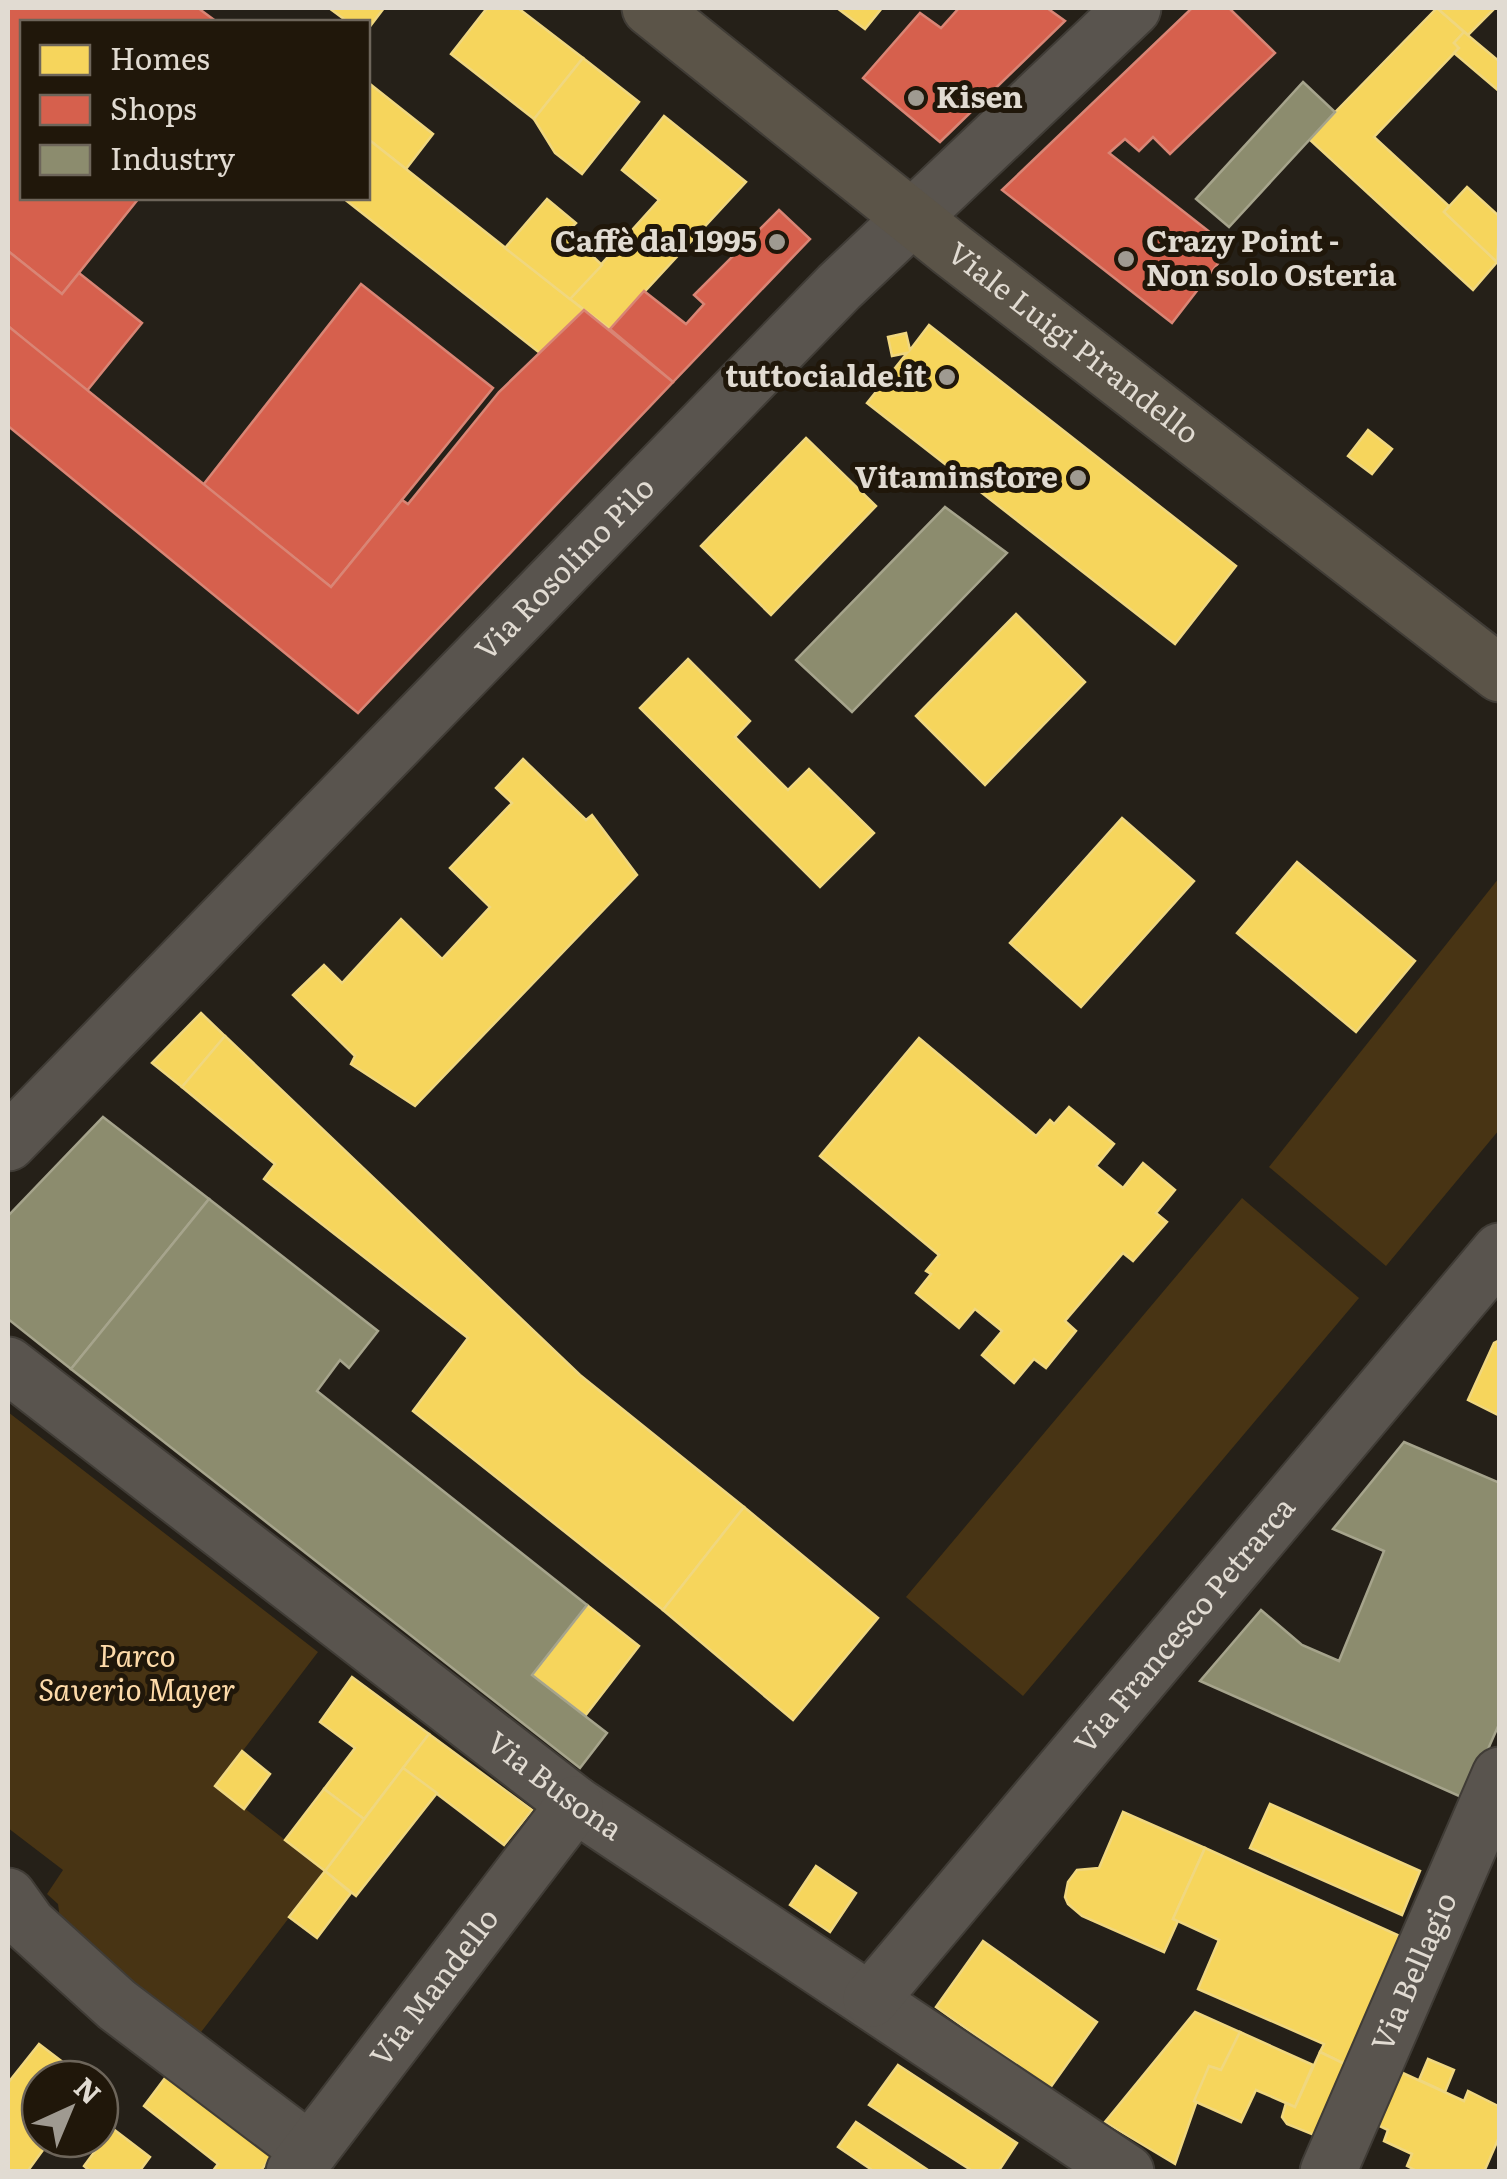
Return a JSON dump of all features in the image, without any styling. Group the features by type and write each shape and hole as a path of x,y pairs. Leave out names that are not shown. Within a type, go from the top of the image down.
{"main road":[{"name":"Viale Luigi Pirandello","path":"650,8 912,218 1500,674"}],"street":[{"name":"Via Rosolino Pilo","path":"8,1143 826,301 912,218 1103,16"},
{"name":"Via Francesco Petrarca","path":"871,1999 1500,1251"},
{"name":"Via Busona","path":"8,1365 575,1804 1126,2172"},
{"name":"Via Bellagio","path":"1328,2172 1500,1775"},
{"name":"Via Mandello","path":"302,2162 575,1804"},
{"path":"17,1932 150,2031 302,2162"}],"green space":[{"path":"1499,878 1499,1130 1386,1266 1269,1167"},
{"path":"1242,1198 1359,1298 1023,1696 906,1597"},
{"name":"Parco Saverio Mayer","path":"8,1412 318,1652 216,1786 325,1871 188,2049 61,1926 58,1904 47,1894 63,1870 8,1828"}],"building: Homes":[{"path":"329,8 384,8 370,26 370,20 345,20"},
{"path":"487,8 518,8 583,58 534,119 451,54"},
{"path":"837,8 882,8 865,29"},
{"path":"1437,8 1464,32 1454,43 1459,48 1374,137 1449,206 1444,212 1497,262 1473,290 1309,139"},
{"path":"1437,8 1495,8 1468,35"},
{"path":"1464,32 1500,62 1500,92 1454,53 1459,48 1454,43"},
{"path":"583,58 639,102 582,174 555,153 534,119"},
{"path":"370,84 433,134 406,169 370,141"},
{"path":"664,116 746,182 610,329 570,299 659,200 622,170"},
{"path":"370,141 584,310 540,353 346,200 370,200"},
{"path":"1467,187 1500,217 1497,262 1444,212"},
{"path":"547,199 576,223 567,232 602,265 570,299 505,248"},
{"path":"929,325 1236,566 1175,644 867,403 907,353 892,356 888,337 906,333 910,350"},
{"path":"1368,430 1392,449 1372,474 1348,456"},
{"path":"806,438 876,506 771,615 701,546"},
{"path":"1016,614 1085,682 985,785 916,716"},
{"path":"688,659 750,721 735,737 788,790 809,769 874,833 820,887 640,708"},
{"path":"523,759 586,820 592,815 637,875 415,1106 351,1064 355,1056 293,995 324,965 342,983 401,919 442,959 490,907 450,868 512,803 496,788"},
{"path":"1122,818 1194,881 1081,1007 1010,943"},
{"path":"1297,862 1415,961 1356,1032 1237,933"},
{"path":"201,1013 225,1036 182,1087 152,1063"},
{"path":"225,1036 580,1375 744,1507 663,1610 413,1411 468,1338 264,1179 275,1164 182,1087"},
{"path":"919,1038 1036,1136 1069,1107 1114,1144 1096,1166 1123,1188 1143,1163 1175,1190 1156,1213 1167,1222 1133,1261 1123,1253 1065,1321 1076,1331 1046,1368 1034,1359 1014,1383 982,1355 1002,1331 975,1309 959,1328 916,1293 939,1255 820,1156"},
{"path":"1500,1340 1500,1416 1468,1400 1494,1343"},
{"path":"744,1507 878,1618 793,1720 663,1610"},
{"path":"587,1605 639,1646 585,1716 532,1675"},
{"path":"352,1677 429,1734 364,1819 324,1789 355,1748 320,1722"},
{"path":"429,1734 532,1810 504,1845 403,1768"},
{"path":"242,1751 270,1774 244,1809 215,1786"},
{"path":"403,1768 437,1793 356,1896 325,1871"},
{"path":"324,1789 364,1819 325,1871 285,1840"},
{"path":"1270,1804 1420,1871 1402,1915 1250,1848"},
{"path":"1123,1812 1205,1848 1173,1919 1178,1921 1164,1952 1082,1916 1065,1897 1068,1882 1077,1870 1099,1868"},
{"path":"1205,1848 1404,1938 1349,2066 1320,2052 1324,2044 1198,1989 1219,1940 1173,1919"},
{"path":"816,1866 856,1893 830,1932 790,1905"},
{"path":"325,1871 351,1893 317,1938 289,1917"},
{"path":"983,1941 1097,2022 1050,2088 936,2007"},
{"path":"1195,2012 1240,2032 1221,2070 1209,2066 1175,2164 1105,2122"},
{"path":"1240,2032 1313,2065 1295,2107 1256,2090 1241,2122 1194,2101 1209,2066 1221,2070"},
{"path":"39,2044 59,2059 27,2059"},
{"path":"1320,2052 1349,2066 1319,2137 1287,2124 1282,2117 1286,2103 1295,2107"},
{"path":"1428,2059 1454,2070 1445,2092 1419,2080"},
{"path":"898,2065 1017,2143 998,2172 974,2172 869,2105"},
{"path":"20,2068 20,2159 36,2159 27,2172 8,2172 8,2083"},
{"path":"1394,2069 1464,2101 1468,2091 1500,2107 1500,2135 1484,2172 1419,2172 1407,2166 1412,2154 1384,2141 1388,2130 1371,2122"},
{"path":"171,2070 276,2150 260,2172 212,2172 218,2164 144,2106"},
{"path":"856,2122 931,2172 875,2172 838,2147"},
{"path":"120,2134 150,2157 139,2172 91,2172 84,2166 89,2159 120,2159"}],"building: Shops":[{"path":"8,8 198,8 214,20 20,20 20,200 137,200 62,294 8,251"},
{"path":"959,8 1047,8 1065,21 940,142 863,78 920,13 941,28"},
{"path":"1192,8 1229,8 1275,53 1170,154 1153,137 1139,151 1125,139 1109,153 1230,248 1172,323 1002,190"},
{"path":"779,210 810,239 673,382 610,329 644,291 686,324 704,304 694,295"},
{"path":"8,251 62,294 79,273 142,323 86,392 8,326"},
{"path":"361,284 493,388 331,587 203,485"},
{"path":"584,310 673,382 358,713 8,426 8,326 331,587 402,500 408,504 499,392"}],"building: Industry":[{"path":"1303,82 1335,112 1229,227 1196,199"},
{"path":"945,507 1007,553 852,712 796,660"},
{"path":"103,1117 209,1199 71,1369 8,1319 8,1216"},
{"path":"209,1199 378,1331 349,1368 340,1360 317,1391 587,1605 532,1675 607,1733 580,1768 71,1369"},
{"path":"1404,1442 1500,1483 1500,1722 1466,1799 1200,1681 1261,1610 1302,1645 1339,1661 1384,1551 1333,1529"}],"place":[{"name":"Kisen","path":"916,98"},
{"name":"Caffè dal 1995","path":"777,242"},
{"name":"Crazy Point - Non solo Osteria","path":"1126,259"},
{"name":"tuttocialde.it","path":"947,377"},
{"name":"Vitaminstore","path":"1078,478"}]}
